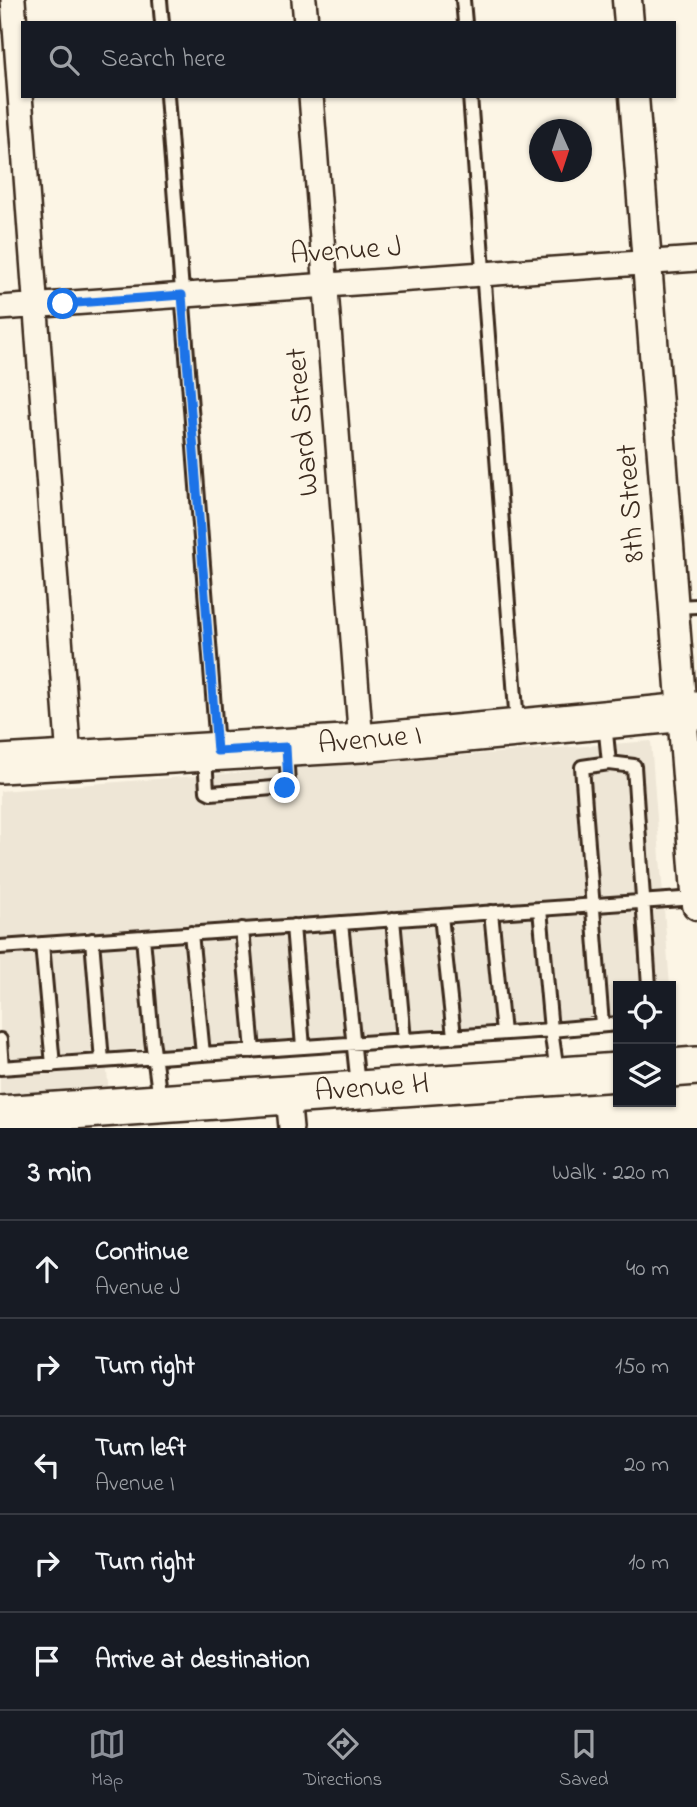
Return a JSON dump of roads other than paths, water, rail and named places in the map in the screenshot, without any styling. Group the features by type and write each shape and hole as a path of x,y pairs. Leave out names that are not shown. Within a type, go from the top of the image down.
{"main road":[{"name":"Avenue I","path":"0,764 361,743 690,712"},
{"path":"676,1068 697,1066"},
{"name":"Avenue H","path":"0,1115 161,1104 290,1111 358,1090 613,1072"}],"street":[{"path":"13,0 69,759"},
{"path":"304,0 306,21"},
{"path":"627,0 629,21"},
{"name":"Ward Street","path":"311,98 361,743"},
{"name":"8th Street","path":"634,98 647,262 685,606 697,905"},
{"name":"Avenue J","path":"0,309 697,259"}],"lane":[{"path":"160,0 162,21"},
{"path":"463,0 465,21"},
{"path":"167,98 211,751"},
{"path":"470,98 517,728"},
{"path":"605,720 609,763"},
{"path":"603,1025 582,766 609,763 634,766 649,981"},
{"path":"0,947 696,898"},
{"path":"541,909 557,1076"},
{"path":"491,912 503,1033"},
{"path":"441,916 454,1037"},
{"path":"393,919 404,1040"},
{"path":"341,923 358,1090"},
{"path":"293,926 303,1047"},
{"path":"242,929 253,1051"},
{"path":"191,933 203,1054"},
{"path":"143,937 161,1104"},
{"path":"92,940 102,1061"},
{"path":"42,944 53,1065"},
{"path":"0,1040 1,1068 613,1024"}]}
